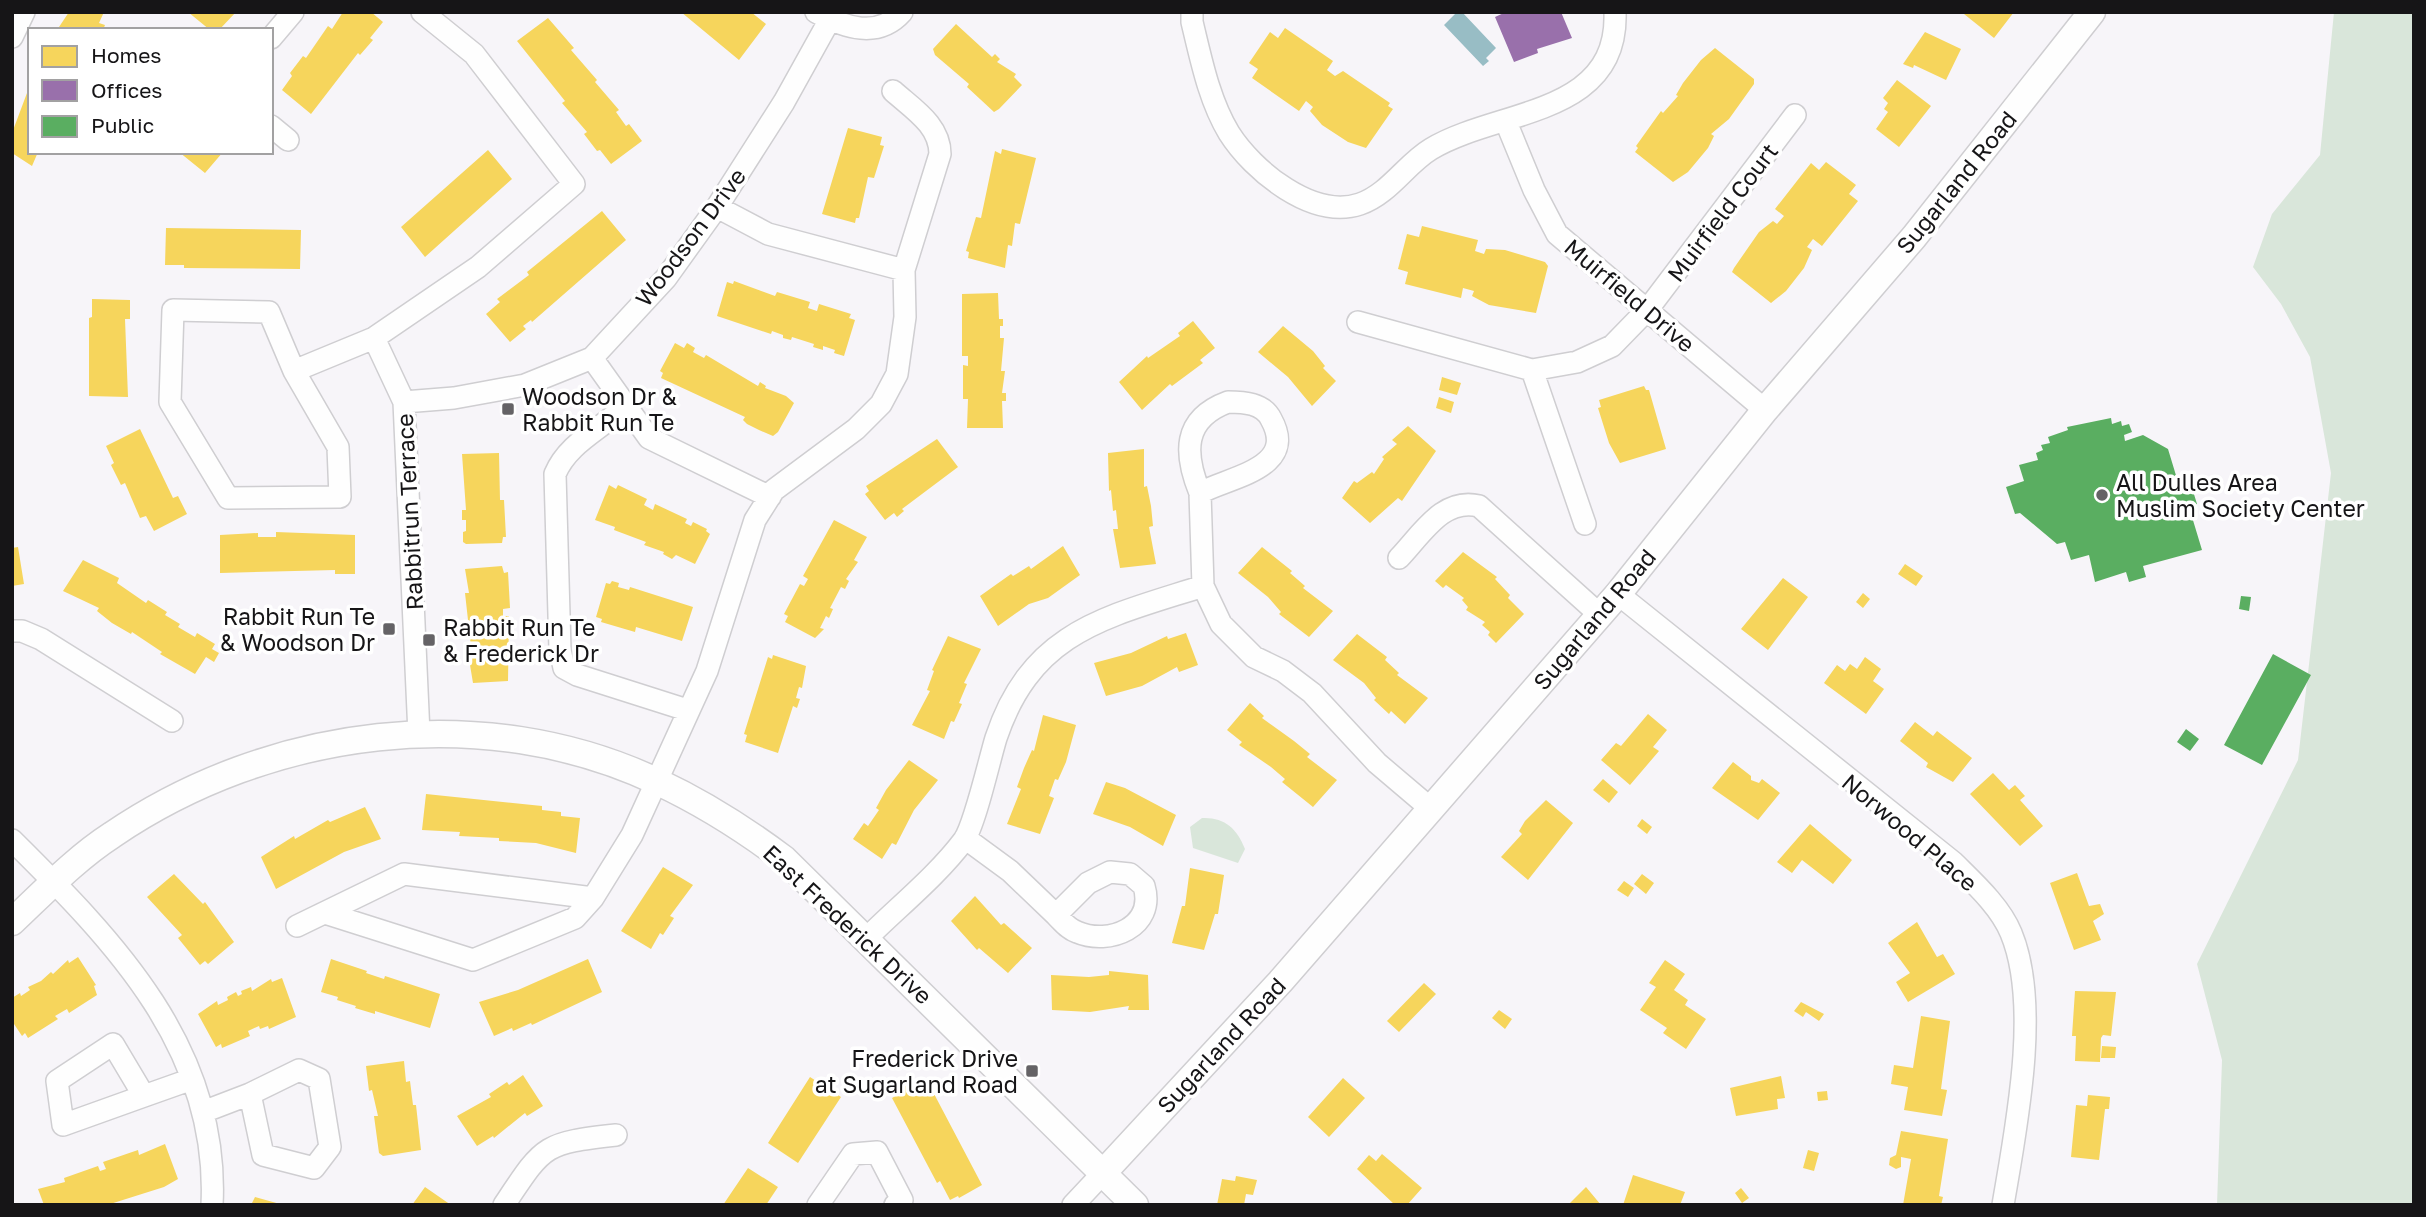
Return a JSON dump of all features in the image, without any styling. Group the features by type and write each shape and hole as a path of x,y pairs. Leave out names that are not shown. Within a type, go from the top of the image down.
{"street":[{"path":"12,37 24,12"},
{"path":"273,36 293,12"},
{"path":"294,371 374,338 478,267 574,184 474,54 422,12"},
{"path":"827,15 882,29 902,12"},
{"path":"1192,12 1207,79 1228,131 1241,150 1273,178 1300,198 1325,208 1343,208 1362,203 1382,191 1431,149 1506,122 1582,89 1601,70 1611,47 1616,29 1615,12"},
{"name":"Sugarland Road","path":"1073,1205 1279,982 1618,594 1765,410 1914,237 2092,12"},
{"name":"Woodson Drive","path":"404,402 454,398 525,385 592,358 666,278 717,207 784,102 827,15"},
{"path":"325,914 473,960 575,918 593,898 632,835 706,671 755,520 774,490 856,429 881,404 897,374 905,317 904,270 940,154 940,139 932,126 893,90"},
{"name":"Muirfield Court","path":"1532,370 1577,362 1612,346 1648,310 1795,115"},
{"name":"Muirfield Drive","path":"1506,122 1534,190 1557,234 1765,410"},
{"path":"273,128 288,140"},
{"path":"717,207 768,234 904,270"},
{"path":"173,310 269,312 294,371 338,447 340,497 228,498 170,402 173,310"},
{"path":"1358,322 1532,370 1585,524"},
{"name":"Rabbitrun Terrace","path":"374,338 404,402 419,734"},
{"path":"592,358 624,407 649,438 770,497"},
{"path":"1200,493 1256,471 1267,463 1276,439 1273,421 1264,410 1254,404 1228,402 1215,407 1196,424 1191,436 1189,461 1200,493 1203,586 1215,614 1233,639 1254,657 1283,671 1311,693 1377,763 1430,808"},
{"path":"624,407 606,424 562,456 555,474 560,650 564,668 687,710"},
{"path":"1399,558 1444,510 1456,504 1479,506 1600,615"},
{"path":"867,938 965,838 1014,696 1047,653 1067,637 1100,619 1203,586"},
{"name":"Norwood Place","path":"1618,594 1953,862 1980,889 2011,932 2024,993 2024,1055 2003,1205"},
{"path":"12,631 22,631 41,639 172,721"},
{"name":"East Frederick Drive","path":"12,922 53,882 110,836 149,812 242,767 326,744 419,734 481,737 536,745 598,760 656,781 728,819 774,851 867,938 1135,1205"},
{"path":"965,838 1010,871 1056,915"},
{"path":"12,840 133,968 158,1009 192,1079 203,1112 214,1162 212,1205"},
{"path":"297,926 404,874 593,898"},
{"path":"203,1112 250,1094 299,1070 319,1079 330,1147 314,1168 263,1154 250,1094"},
{"path":"144,1096 192,1079"},
{"path":"504,1205 533,1161 554,1145 616,1135"},
{"path":"818,1205 853,1154 877,1152 902,1200 895,1205"}],"shaded area":[{"path":"2334,12 2414,12 2414,1205 2217,1205 2222,1060 2197,964 2298,760 2331,473 2310,357 2281,304 2253,267 2272,214 2320,155"},
{"path":"1202,818 1217,819 1229,825 1238,835 1245,849 1238,863 1193,848 1190,827"}],"water":[{"path":"1457,12 1462,12 1496,48 1486,58 1489,61 1483,66 1444,25"}],"building: Homes":[{"path":"69,12 104,12 99,23 105,25 104,28 58,28"},
{"path":"188,12 236,12 221,28 208,28"},
{"path":"343,12 371,12 383,22 370,38 373,40 360,55 358,53 311,114 282,90 292,76 290,73 303,56 306,58 328,26 332,29"},
{"path":"681,12 751,12 766,24 739,60"},
{"path":"2014,12 1994,38 1964,14"},
{"path":"548,18 574,48 571,50 619,110 616,112 626,126 629,124 642,141 611,164 584,134 587,132 562,103 565,101 517,41"},
{"path":"956,24 992,57 995,54 1000,59 997,62 1016,74 1014,77 1022,85 994,112 967,87 969,84 935,55 933,49"},
{"path":"1285,28 1333,61 1327,70 1335,76 1343,71 1390,103 1388,106 1393,109 1366,148 1348,142 1322,125 1310,111 1313,107 1306,101 1299,111 1252,78 1258,69 1249,63 1270,32 1278,38"},
{"path":"1925,32 1961,49 1946,80 1914,65 1913,68 1903,64"},
{"path":"1715,48 1754,79 1754,84 1729,119 1711,134 1714,136 1708,148 1688,172 1673,182 1635,152 1638,148 1636,146 1661,111 1663,113 1678,96 1676,95 1683,83 1701,60"},
{"path":"1897,80 1931,106 1899,147 1876,129 1888,112 1884,109 1888,103 1883,98"},
{"path":"28,90 28,154 37,154 32,166 12,153 12,133"},
{"path":"848,128 882,137 880,145 884,146 874,178 868,177 859,218 856,218 855,223 822,214"},
{"path":"1002,149 1036,158 1020,224 1015,223 1012,246 1008,245 1005,268 968,258 969,252 966,251 976,217 981,218 995,151 1001,154"},
{"path":"488,150 512,179 425,257 401,227"},
{"path":"181,154 221,154 205,173"},
{"path":"1826,162 1856,185 1849,194 1858,201 1822,246 1813,239 1807,247 1812,250 1804,268 1786,291 1771,303 1732,272 1759,232 1773,221 1777,224 1784,216 1775,209 1811,163 1819,170"},
{"path":"602,211 626,240 532,322 531,320 523,326 526,329 510,342 486,314 500,302 497,299 529,275 527,272"},
{"path":"1422,226 1478,240 1475,251 1484,254 1486,249 1505,250 1545,262 1548,266 1536,313 1489,305 1472,296 1474,291 1463,288 1461,298 1405,284 1408,272 1398,269 1407,234 1419,237"},
{"path":"166,228 301,230 300,269 184,268 184,265 165,265"},
{"path":"734,281 775,296 777,292 810,302 808,308 817,311 819,304 851,314 849,318 855,320 844,356 823,346 823,350 813,347 814,344 792,337 791,340 783,338 783,335 772,331 771,334 717,316 727,282 733,284"},
{"path":"998,293 999,319 1003,319 1000,338 1004,338 1001,371 1005,371 1002,393 1006,393 1006,401 1002,401 1003,428 967,428 968,399 963,399 963,365 968,366 968,356 962,356 962,294"},
{"path":"92,299 130,300 130,319 125,319 128,397 89,396 89,318 92,317"},
{"path":"1193,321 1215,348 1200,360 1203,363 1172,386 1170,384 1142,410 1119,382 1147,356 1148,358 1180,336 1178,333"},
{"path":"1283,326 1313,351 1325,366 1323,368 1336,381 1312,406 1288,377 1258,352"},
{"path":"675,343 684,348 687,343 695,348 693,352 704,358 706,355 758,386 760,382 765,388 786,396 794,403 778,432 773,436 759,430 747,424 743,420 745,417 661,378 663,373 660,371"},
{"path":"1442,377 1461,383 1457,395 1439,390"},
{"path":"1644,386 1649,390 1666,449 1620,463 1609,443 1598,408 1601,407 1599,400"},
{"path":"1439,397 1454,402 1451,413 1436,408"},
{"path":"1408,426 1436,451 1402,501 1398,498 1370,523 1342,498 1354,481 1357,483 1372,472 1374,474 1384,459 1382,457 1397,444 1392,440"},
{"path":"140,429 173,498 178,496 187,514 154,531 146,516 140,518 125,483 121,485 111,465 114,463 106,446"},
{"path":"937,439 958,467 902,509 904,511 897,517 894,513 885,520 865,494 869,491 866,486"},
{"path":"1144,449 1144,487 1147,486 1151,506 1153,526 1149,527 1156,564 1120,568 1113,529 1118,529 1116,510 1113,511 1111,490 1109,491 1108,453"},
{"path":"499,453 500,500 504,500 506,537 503,537 502,543 466,544 463,542 463,532 466,531 466,520 462,520 462,510 466,510 462,454"},
{"path":"609,485 616,489 618,485 647,499 644,505 653,510 655,504 687,519 685,523 691,526 693,522 707,529 710,534 695,564 676,555 672,559 663,554 664,552 644,545 646,542 595,520"},
{"path":"834,520 867,537 854,560 858,562 846,579 849,581 845,589 841,587 830,608 833,609 829,618 826,616 820,628 824,629 815,638 785,622 788,616 784,614 800,584 804,586 808,579 803,576"},
{"path":"276,532 355,535 355,574 335,574 335,570 220,573 220,535 258,533 258,537 276,537"},
{"path":"1063,546 1080,575 1048,598 1029,604 998,626 980,596 1011,574 1013,576 1029,566 1031,569"},
{"path":"18,547 24,584 12,586 12,548"},
{"path":"1262,547 1292,571 1290,573 1305,586 1303,588 1333,611 1309,637 1279,614 1281,612 1268,597 1238,573"},
{"path":"1463,552 1497,577 1495,579 1510,595 1508,598 1524,614 1496,643 1482,625 1485,622 1466,610 1468,607 1462,600 1464,598 1446,585 1443,588 1435,581"},
{"path":"83,560 119,578 117,583 146,603 148,600 167,612 165,615 180,624 178,627 195,637 197,633 215,644 212,649 219,653 214,662 206,657 195,674 160,654 162,652 132,632 131,634 112,623 97,611 99,608 63,591"},
{"path":"1905,564 1923,576 1916,586 1898,574"},
{"path":"502,566 504,573 508,572 510,608 503,609 503,616 509,616 508,681 473,683 467,647 471,647 465,593 469,593 465,569"},
{"path":"1783,578 1808,597 1768,650 1741,629"},
{"path":"612,581 619,583 618,587 629,590 630,587 693,607 682,641 636,627 635,632 601,622 602,619 596,617 606,583 610,584"},
{"path":"1863,593 1870,599 1863,608 1856,602"},
{"path":"1186,633 1198,665 1179,672 1177,667 1142,686 1106,696 1094,663 1131,653 1167,636 1168,639"},
{"path":"1357,634 1387,657 1385,660 1399,673 1397,675 1428,698 1405,724 1374,700 1376,698 1364,683 1333,660"},
{"path":"948,636 981,649 964,683 967,684 959,703 962,704 944,739 912,725 930,691 927,690 934,671 932,670"},
{"path":"773,655 806,666 802,688 799,687 796,698 800,699 797,708 793,706 778,753 745,742 747,735 744,734 768,657 772,659"},
{"path":"1865,657 1881,669 1873,681 1884,689 1866,714 1824,683 1837,665 1845,671 1850,664 1857,669"},
{"path":"1250,703 1264,716 1262,718 1310,754 1307,757 1337,780 1313,807 1282,782 1285,779 1271,767 1239,745 1242,742 1227,730"},
{"path":"1648,714 1667,730 1653,747 1659,751 1630,785 1601,760 1616,743 1621,746"},
{"path":"1043,715 1076,725 1066,762 1058,780 1055,779 1049,796 1054,798 1040,834 1007,824 1021,789 1017,787 1024,768 1032,750 1034,751"},
{"path":"1915,722 1933,736 1937,731 1972,758 1953,782 1926,767 1928,763 1900,741"},
{"path":"909,760 938,780 914,810 896,845 892,843 882,859 853,839 864,823 868,826 879,810 876,808 886,790"},
{"path":"1733,762 1751,776 1751,780 1759,783 1762,779 1780,793 1758,820 1712,788"},
{"path":"1993,773 2009,790 2015,785 2025,796 2020,800 2043,826 2020,846 1970,794"},
{"path":"1603,779 1618,792 1609,803 1593,790"},
{"path":"1106,782 1125,788 1176,815 1163,846 1130,827 1093,814"},
{"path":"426,794 542,806 542,810 561,812 561,816 580,818 576,853 536,843 459,836 460,832 422,830"},
{"path":"1546,800 1573,823 1528,880 1501,857 1522,834 1519,831 1525,821"},
{"path":"365,807 381,839 344,852 276,889 261,857 294,836 295,839 328,820 330,822"},
{"path":"1642,819 1652,827 1647,834 1637,826"},
{"path":"1810,824 1852,860 1833,884 1802,860 1792,873 1777,862"},
{"path":"663,867 693,885 670,916 674,918 663,935 660,933 651,949 621,931"},
{"path":"1190,868 1224,875 1218,914 1215,914 1204,950 1172,943 1182,906 1185,906"},
{"path":"2077,873 2089,906 2100,904 2104,914 2093,921 2101,940 2074,950 2050,883"},
{"path":"174,874 203,904 205,902 234,942 208,964 205,961 200,965 178,938 182,935 147,897"},
{"path":"1642,874 1654,883 1646,894 1634,884"},
{"path":"1624,881 1634,888 1628,897 1617,890"},
{"path":"975,896 1001,925 1004,923 1032,948 1008,973 979,948 977,950 951,921"},
{"path":"1917,922 1937,957 1943,954 1955,974 1908,1002 1896,982 1910,973 1888,943"},
{"path":"78,957 96,985 97,995 69,1013 67,1009 55,1016 58,1019 28,1038 25,1033 22,1036 12,1021 12,998 20,993 21,996 30,990 28,987 51,972 53,974 68,960 69,963"},
{"path":"331,959 384,979 385,976 440,994 430,1028 375,1011 375,1014 355,1008 356,1006 337,1000 338,997 321,992"},
{"path":"588,959 602,992 532,1025 531,1023 513,1031 512,1028 494,1036 479,1002 518,990"},
{"path":"1665,960 1685,974 1674,990 1688,1000 1685,1005 1706,1019 1686,1049 1663,1033 1667,1028 1640,1010 1656,987 1649,983"},
{"path":"1109,971 1148,975 1149,1010 1128,1010 1129,1006 1090,1012 1052,1010 1051,975 1089,977 1109,975"},
{"path":"282,978 296,1017 269,1029 268,1026 260,1029 259,1026 248,1031 250,1036 222,1048 221,1044 216,1047 198,1014 217,1001 218,1005 228,1000 227,997 236,992 238,996 242,994 241,991 251,987 252,991 271,979 272,982"},
{"path":"1424,983 1436,994 1399,1032 1387,1021"},
{"path":"2075,991 2116,992 2111,1036 2103,1035 2101,1038 2100,1062 2075,1061 2076,1036 2072,1036"},
{"path":"1801,1002 1824,1014 1819,1021 1806,1012 1803,1017 1794,1011"},
{"path":"1499,1010 1512,1019 1505,1029 1492,1018"},
{"path":"1921,1016 1950,1021 1941,1089 1947,1090 1942,1116 1904,1110 1908,1087 1891,1084 1894,1065 1913,1068"},
{"path":"2102,1046 2116,1047 2115,1058 2101,1058"},
{"path":"404,1061 406,1082 410,1081 413,1105 416,1105 421,1150 383,1156 379,1153 374,1116 378,1116 372,1090 369,1091 366,1066"},
{"path":"523,1075 543,1106 527,1116 525,1113 494,1138 493,1136 477,1146 457,1116 491,1097 489,1094 507,1082 509,1085"},
{"path":"1781,1076 1785,1098 1777,1099 1778,1109 1736,1116 1730,1088"},
{"path":"810,1077 841,1097 798,1163 768,1143"},
{"path":"921,1077 929,1092 932,1090 982,1185 959,1198 958,1196 950,1200 940,1181 937,1183 892,1098 901,1093 899,1089"},
{"path":"1343,1078 1365,1098 1329,1137 1308,1117"},
{"path":"1827,1091 1828,1100 1818,1101 1817,1092"},
{"path":"2088,1095 2110,1097 2109,1109 2105,1109 2099,1160 2071,1157 2076,1105 2087,1106"},
{"path":"1901,1131 1948,1139 1939,1196 1943,1197 1941,1205 1903,1205 1911,1159 1901,1157 1901,1167 1896,1169 1889,1165 1890,1158 1896,1155"},
{"path":"165,1144 178,1179 164,1187 107,1205 44,1205 38,1189 65,1182 64,1178 98,1166 100,1171 106,1169 103,1162 138,1150 139,1155"},
{"path":"1808,1150 1819,1153 1814,1171 1803,1168"},
{"path":"1382,1154 1422,1188 1407,1205 1395,1205 1357,1169 1369,1155 1376,1161"},
{"path":"748,1168 778,1187 766,1205 723,1205"},
{"path":"1633,1175 1685,1192 1680,1205 1623,1205"},
{"path":"1236,1176 1257,1180 1253,1195 1246,1194 1244,1205 1217,1205 1222,1179 1235,1181"},
{"path":"425,1187 451,1205 412,1205"},
{"path":"1586,1187 1601,1205 1568,1205"},
{"path":"1741,1188 1749,1198 1742,1203 1735,1193"},
{"path":"255,1197 280,1204 280,1205 251,1205"}],"building: Offices":[{"path":"1506,12 1561,12 1572,38 1537,49 1538,53 1514,62 1495,17"}],"building: Public":[{"name":"All Dulles Area Muslim Society Center","path":"2111,418 2112,424 2121,421 2122,426 2129,424 2132,432 2124,435 2125,441 2143,435 2168,449 2178,482 2189,478 2197,504 2189,507 2202,550 2143,566 2146,577 2129,582 2126,572 2095,582 2089,555 2071,560 2065,542 2057,544 2020,513 2015,514 2006,487 2024,481 2019,465 2038,460 2036,453 2043,450 2041,445 2050,443 2048,437 2068,430 2067,427"},
{"path":"2241,596 2251,597 2249,611 2239,609"},
{"path":"2273,654 2311,675 2262,765 2224,745"},
{"path":"2186,729 2199,739 2190,751 2177,742"}],"place":[{"name":"Woodson Dr & Rabbit Run Te","path":"508,409"},
{"name":"All Dulles Area Muslim Society Center","path":"2102,495"},
{"name":"Rabbit Run Te & Woodson Dr","path":"389,629"},
{"name":"Rabbit Run Te & Frederick Dr","path":"429,640"},
{"name":"Frederick Drive at Sugarland Road","path":"1032,1071"}]}
